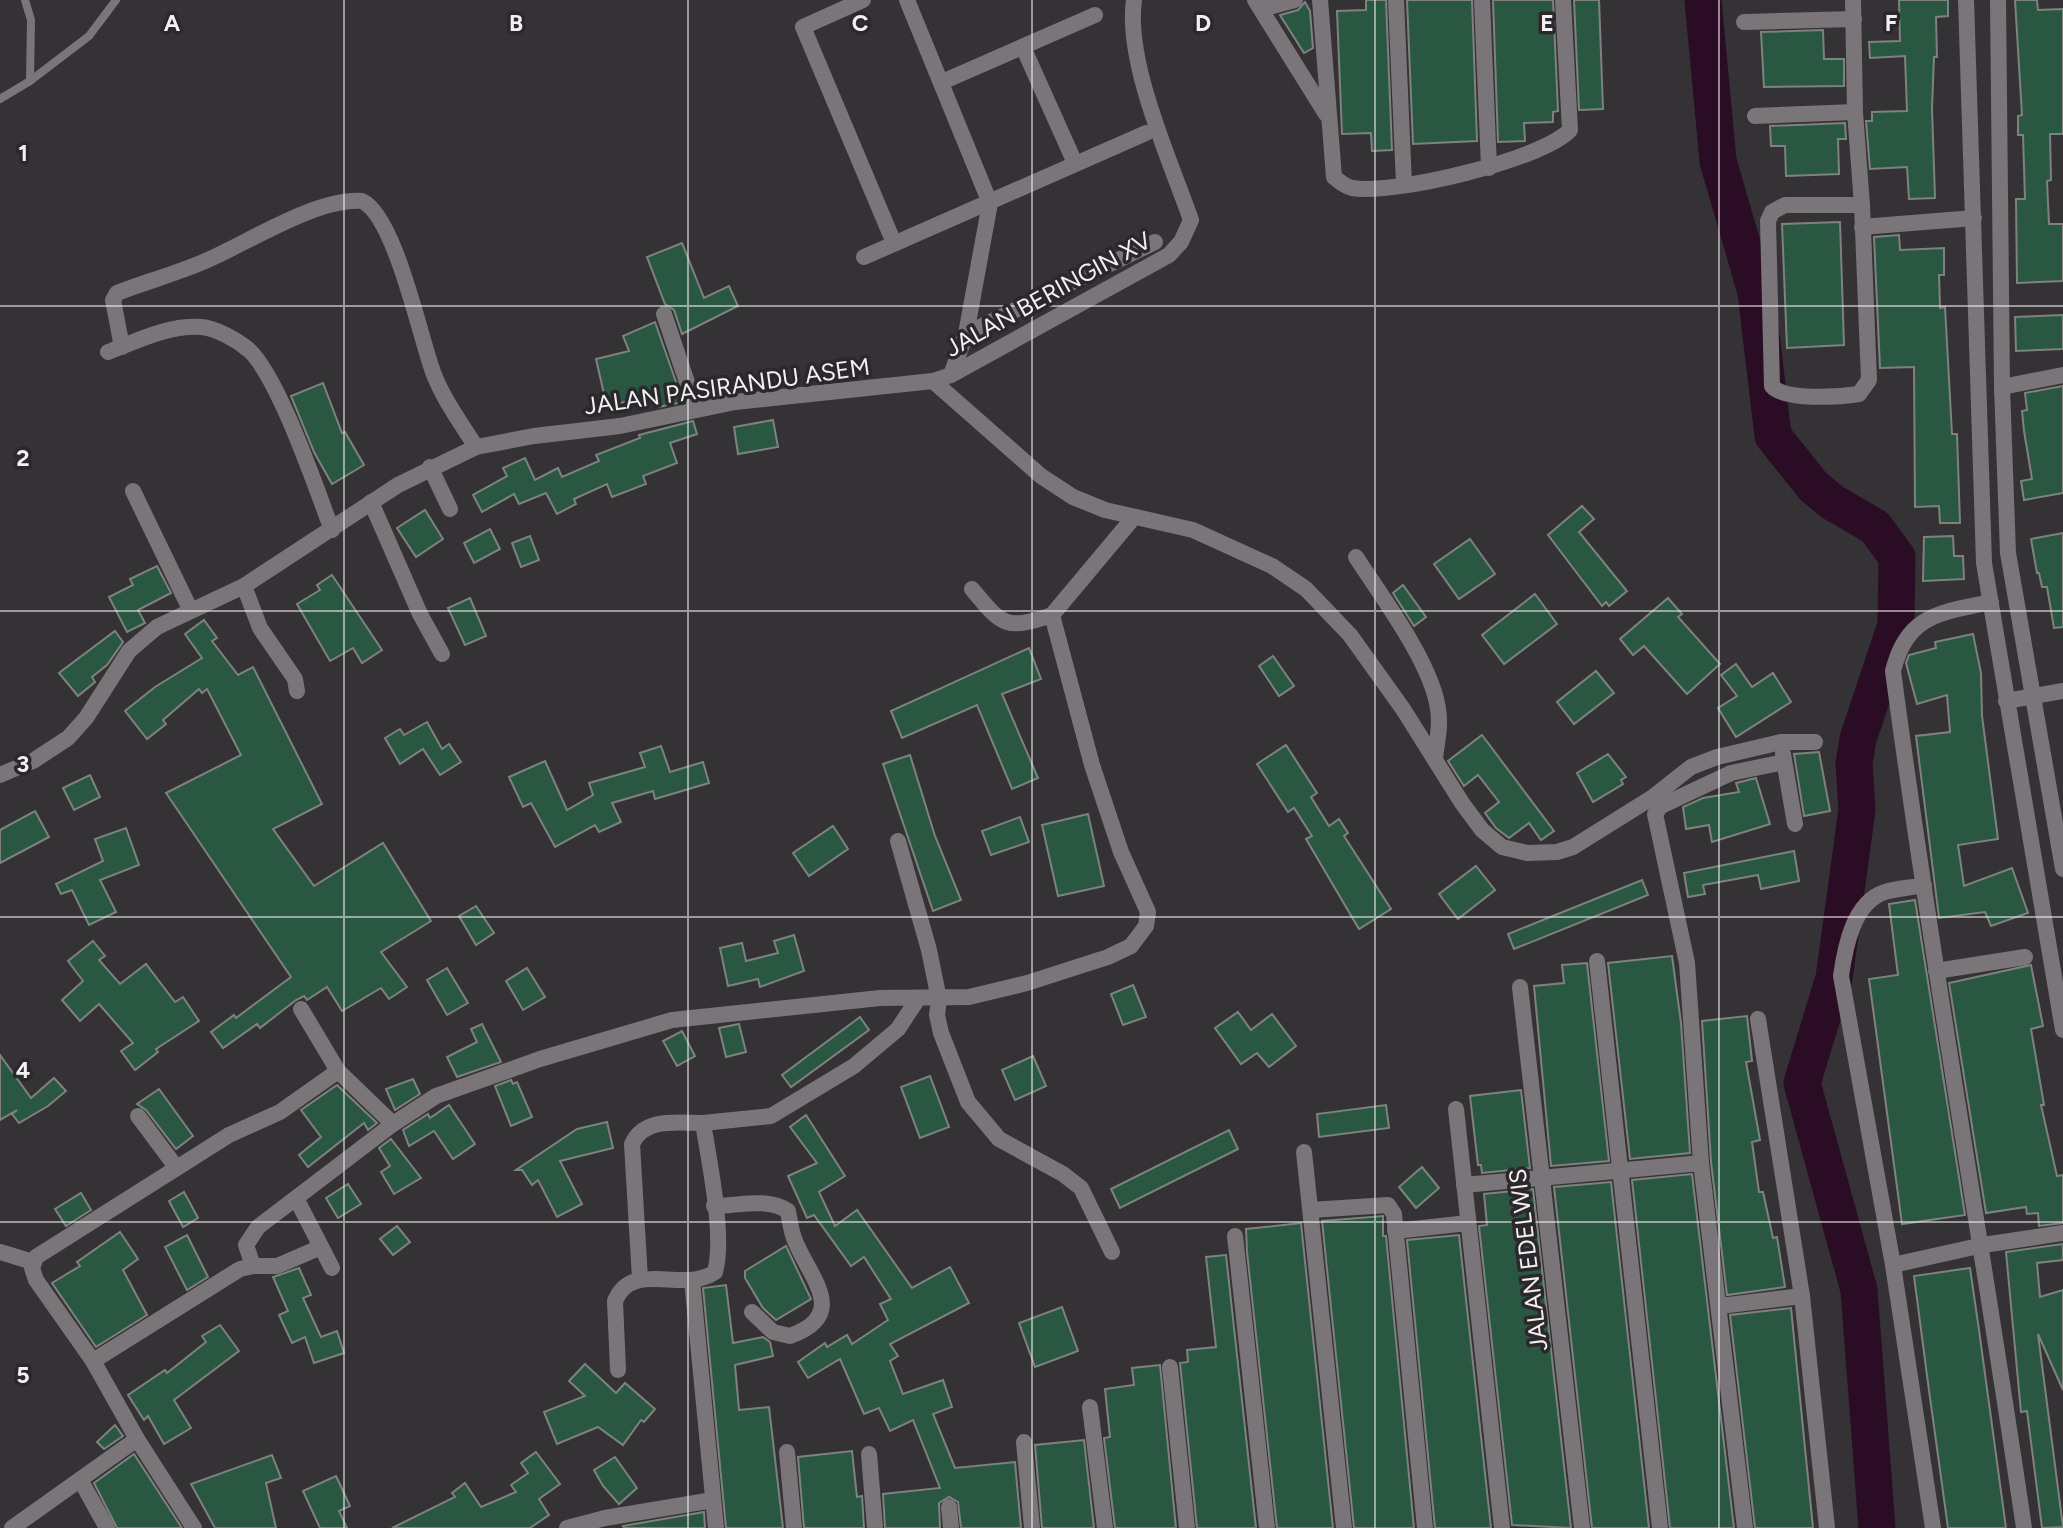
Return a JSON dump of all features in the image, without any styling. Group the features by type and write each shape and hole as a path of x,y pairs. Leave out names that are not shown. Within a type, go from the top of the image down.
{"street":[{"path":"863,0 803,27 894,243"},
{"path":"907,0 989,203 966,334 951,375"},
{"name":"JALAN BERINGIN XV","path":"933,381 951,375 1169,255 1181,242 1191,220 1137,58 1132,27 1134,0"},
{"path":"1295,0 1258,5 1327,116"},
{"path":"1320,0 1327,116 1334,177 1342,185 1354,188 1404,184 1489,168 1561,141 1570,130 1563,0"},
{"path":"1396,0 1404,184"},
{"path":"1482,0 1489,168"},
{"path":"1853,0 1855,112 1863,228 1869,380 1866,388 1850,396 1779,393 1771,382 1770,214 1785,205 1861,205"},
{"path":"1966,0 1984,563 2063,1030"},
{"path":"1998,0 2002,387 2008,553 2063,869"},
{"path":"942,82 1095,15"},
{"path":"1744,22 1854,19"},
{"path":"1023,47 1075,163"},
{"path":"1755,116 1855,112"},
{"path":"864,257 1146,133"},
{"path":"332,530 303,453 270,381 250,351 229,337 202,327 161,331 115,349 113,300 117,293 203,262 274,227 322,208 362,201 373,209 394,250 432,371 476,447"},
{"path":"1863,228 1973,218"},
{"path":"966,334 1155,243"},
{"path":"664,314 696,409"},
{"path":"2002,387 2063,375"},
{"path":"933,381 1041,476 1073,497 1134,517 1193,530 1272,566 1306,589 1356,643 1435,758 1462,803 1492,840 1513,851 1543,852 1573,847 1653,797 1691,767 1717,757 1781,742 1815,742"},
{"name":"JALAN PASIRANDU ASEM","path":"0,775 33,761 68,738 135,645 157,627 190,609 244,586 371,502 430,467 476,447 534,436 620,426 696,409 808,393 933,381"},
{"path":"430,467 450,509"},
{"path":"133,491 190,609"},
{"path":"371,502 420,614 442,654"},
{"path":"972,589 997,620 1010,625 1052,615 1134,517"},
{"path":"1356,557 1399,624 1429,680 1439,712 1435,758"},
{"path":"244,586 260,628 295,679 297,691"},
{"path":"1991,602 1923,620 1906,637 1897,654 1893,671 1936,971 1983,1245 2024,1528"},
{"path":"253,1266 246,1245 251,1234 393,1124 436,1096 540,1059 672,1020 880,998 939,999 998,992 1108,957 1131,946 1146,926 1148,912 1121,852 1092,765 1052,615"},
{"path":"2007,701 2063,691"},
{"path":"1781,742 1795,824"},
{"path":"1745,1528 1701,1163 1687,963 1655,814 1661,806 1731,773 1784,762"},
{"path":"898,841 919,910 939,999 937,1015 941,1032 968,1102 978,1117 1012,1149 1075,1181 1112,1252"},
{"path":"1924,886 1883,892 1868,905 1850,932 1841,976 1894,1265 1933,1528"},
{"path":"1936,971 2025,957"},
{"path":"1597,961 1660,1528"},
{"name":"JALAN EDELWIS","path":"1520,987 1581,1528"},
{"path":"640,1279 632,1144 640,1130 648,1125 771,1116 854,1066 898,1029 917,1000"},
{"path":"301,1009 338,1072 393,1124"},
{"path":"1758,1019 1802,1296 1827,1528"},
{"path":"194,1528 137,1439 93,1361 36,1280 33,1262 53,1244 176,1167 229,1135 280,1112 338,1072"},
{"path":"1456,1109 1503,1528"},
{"path":"138,1116 176,1167"},
{"path":"618,1370 615,1301 619,1290 627,1283 640,1279 692,1280 715,1272 717,1252 714,1206 702,1123"},
{"path":"1304,1152 1343,1528"},
{"path":"1464,1185 1701,1163"},
{"path":"297,1200 332,1268"},
{"path":"714,1206 762,1203 779,1205 788,1211 796,1243 823,1295 821,1310 814,1320 790,1336 773,1332 752,1312"},
{"path":"1311,1210 1388,1205 1395,1214 1425,1528"},
{"path":"1395,1231 1468,1223"},
{"path":"1894,1265 1983,1245 2063,1233"},
{"path":"1235,1236 1267,1528"},
{"path":"93,1361 240,1269 278,1266 321,1247"},
{"path":"0,1252 33,1262"},
{"path":"692,1280 716,1528"},
{"path":"1720,1306 1802,1296"},
{"path":"1171,1367 1187,1528"},
{"path":"1090,1408 1105,1528"},
{"path":"12,1528 137,1439"},
{"path":"1024,1442 1032,1528"},
{"path":"787,1452 794,1528"},
{"path":"869,1454 875,1528"},
{"path":"81,1481 107,1528"},
{"path":"567,1528 636,1520 713,1500"},
{"path":"949,1507 951,1528"}],"lane":[{"path":"25,0 31,20 30,81"},
{"path":"0,99 30,81 89,36 116,0"}],"building":[{"path":"1366,0 1386,0 1392,150 1372,151 1371,133 1342,134 1337,11 1366,10"},
{"path":"1407,0 1472,0 1477,141 1413,144"},
{"path":"1493,0 1553,0 1558,111 1553,112 1553,122 1524,123 1525,141 1498,142"},
{"path":"1574,0 1599,0 1603,109 1579,110"},
{"path":"1899,0 1948,0 1948,16 1936,17 1937,57 1934,57 1932,108 1935,198 1909,199 1907,167 1870,169 1866,121 1872,121 1872,112 1907,111 1905,56 1870,58 1869,42 1900,41"},
{"path":"2015,0 2037,0 2038,10 2063,9 2063,134 2050,134 2051,180 2047,181 2049,224 2063,224 2063,281 2017,283 2016,199 2025,199 2023,135 2018,135 2018,116 2022,115"},
{"path":"1305,2 1310,11 1313,48 1304,53 1280,15 1298,10"},
{"path":"1823,30 1824,59 1844,59 1844,86 1764,87 1761,32"},
{"path":"1845,123 1846,139 1838,139 1839,174 1786,176 1785,146 1771,146 1770,126"},
{"path":"1840,222 1844,345 1787,348 1782,224"},
{"path":"1899,235 1900,250 1944,248 1944,275 1939,275 1940,308 1945,307 1952,434 1957,434 1960,523 1940,523 1939,506 1915,507 1914,367 1880,368 1874,237"},
{"path":"682,243 704,298 729,286 738,306 682,334 674,310 665,304 647,257"},
{"path":"2063,315 2063,349 2016,351 2015,317"},
{"path":"655,322 683,402 658,407 654,393 607,407 596,359 629,351 623,336"},
{"path":"323,383 342,433 345,432 364,465 332,484 314,452 291,396"},
{"path":"2063,386 2063,493 2024,500 2021,481 2032,479 2022,411 2027,410 2025,393"},
{"path":"773,420 778,447 738,454 734,427"},
{"path":"693,421 697,434 670,443 677,463 643,476 646,484 612,497 607,484 574,499 576,504 557,514 546,493 519,504 514,494 482,512 473,495 507,476 503,468 525,458 535,480 558,468 562,477 599,461 596,455 640,438 639,435"},
{"path":"1582,506 1594,519 1579,532 1627,591 1609,606 1606,602 1602,606 1548,535"},
{"path":"425,510 443,539 416,557 397,528"},
{"path":"490,529 500,549 474,563 464,543"},
{"path":"2063,533 2063,627 2054,628 2047,587 2042,587 2037,573 2031,539"},
{"path":"530,536 539,560 521,567 512,543"},
{"path":"1953,536 1954,556 1963,556 1964,579 1923,581 1924,537"},
{"path":"1470,539 1495,574 1459,599 1434,564"},
{"path":"157,566 171,593 138,610 145,623 127,632 109,597 133,585 130,579"},
{"path":"332,575 382,650 362,663 353,648 330,661 297,604 320,590 317,585"},
{"path":"1403,585 1426,617 1414,626 1393,593"},
{"path":"1535,594 1557,624 1504,664 1482,635"},
{"path":"470,598 486,636 465,645 448,608"},
{"path":"1668,598 1682,614 1678,617 1720,664 1687,694 1644,646 1633,655 1620,639"},
{"path":"204,620 217,638 212,641 238,675 253,667 322,804 273,829 314,886 383,843 431,921 381,952 407,987 389,999 381,988 342,1011 327,987 307,1000 304,996 296,1000 260,1028 257,1024 223,1048 211,1032 234,1015 236,1018 291,977 166,793 241,755 207,689 202,693 199,689 163,720 166,724 147,739 125,711 155,687 202,658 185,634"},
{"path":"115,631 123,642 107,665 92,677 95,682 78,696 59,673"},
{"path":"1973,634 1981,673 1982,716 1998,839 1958,845 1964,886 2012,868 2028,913 1991,926 1985,912 1939,918 1916,736 1950,732 1947,695 1917,704 1906,663 1909,655 1936,648 1935,642"},
{"path":"1029,648 1041,679 1002,694 1038,778 1012,789 977,705 902,738 891,711"},
{"path":"1273,656 1294,686 1279,696 1259,666"},
{"path":"1736,664 1752,687 1773,673 1791,702 1736,737 1718,708 1737,696 1721,675"},
{"path":"1596,671 1614,693 1574,724 1557,702"},
{"path":"427,722 442,749 449,744 461,762 440,775 423,749 400,764 385,738 400,729 404,735"},
{"path":"1482,735 1554,831 1541,840 1529,823 1509,838 1496,828 1485,813 1499,802 1478,775 1464,786 1448,761"},
{"path":"1286,745 1317,793 1311,797 1329,826 1339,819 1348,833 1344,836 1391,909 1359,929 1306,839 1312,836 1294,808 1288,812 1257,764"},
{"path":"661,746 670,772 703,762 709,783 655,799 653,791 612,803 621,822 599,832 595,825 555,847 531,803 523,807 509,777 545,761 567,810 593,795 589,783 645,767 640,753"},
{"path":"1819,752 1830,811 1804,816 1794,754"},
{"path":"1608,754 1626,777 1621,780 1623,784 1593,802 1577,773"},
{"path":"910,755 935,836 961,900 933,911 883,764"},
{"path":"90,775 100,797 74,810 63,788"},
{"path":"1756,778 1770,824 1712,842 1709,825 1686,829 1683,807 1703,798 1739,792 1736,783"},
{"path":"35,811 49,837 0,863 0,830"},
{"path":"1088,814 1104,886 1058,896 1042,825"},
{"path":"1020,817 1029,842 991,855 982,831"},
{"path":"833,826 848,849 809,876 793,853"},
{"path":"126,828 139,865 100,880 116,912 89,925 72,890 61,894 56,884 103,861 95,839"},
{"path":"1794,851 1799,881 1761,889 1758,875 1703,885 1705,894 1688,897 1684,873"},
{"path":"1476,866 1495,890 1458,919 1439,894"},
{"path":"1642,880 1648,895 1514,949 1508,934"},
{"path":"1915,900 1965,1215 1902,1224 1869,979 1898,975 1889,904"},
{"path":"476,906 494,933 476,945 459,916"},
{"path":"794,935 804,971 760,987 758,979 728,986 720,948 742,943 746,961 778,953 774,941"},
{"path":"93,941 105,956 99,960 120,984 146,964 175,1002 183,997 199,1021 156,1049 158,1052 135,1070 121,1051 133,1043 99,1004 80,1021 62,1000 83,981 68,961"},
{"path":"1672,956 1681,1023 1690,1153 1630,1159 1608,963"},
{"path":"1587,963 1609,1161 1551,1166 1534,986 1564,983 1562,965"},
{"path":"2031,965 2043,1026 2031,1029 2044,1105 2041,1105 2057,1176 2063,1175 2063,1223 2039,1226 2038,1213 2027,1214 2026,1207 1986,1213 1949,983"},
{"path":"447,968 468,1003 447,1015 427,980"},
{"path":"527,968 545,997 523,1010 506,981"},
{"path":"1133,985 1146,1017 1123,1025 1111,994"},
{"path":"1238,1012 1251,1030 1272,1014 1296,1046 1269,1067 1257,1053 1241,1064 1215,1028"},
{"path":"1747,1016 1752,1061 1746,1062 1760,1140 1752,1142 1759,1192 1763,1192 1773,1238 1777,1237 1785,1287 1727,1295 1711,1162 1702,1021"},
{"path":"860,1017 869,1030 791,1087 782,1075"},
{"path":"482,1024 501,1062 457,1077 447,1057 477,1042 471,1029"},
{"path":"739,1024 746,1052 726,1057 719,1028"},
{"path":"682,1031 695,1056 677,1066 663,1041"},
{"path":"0,1055 31,1098 54,1078 66,1091 48,1106 19,1123 12,1114 17,1110 0,1120"},
{"path":"1033,1056 1046,1086 1015,1100 1002,1070"},
{"path":"930,1076 949,1127 920,1138 901,1087"},
{"path":"413,1079 420,1094 395,1110 386,1089"},
{"path":"511,1080 513,1084 517,1082 532,1117 511,1126 495,1086"},
{"path":"337,1085 377,1123 368,1130 364,1123 308,1167 299,1155 321,1137 301,1110"},
{"path":"159,1089 193,1136 176,1149 146,1110 137,1104"},
{"path":"1521,1090 1530,1168 1482,1173 1481,1165 1478,1165 1470,1096"},
{"path":"449,1105 475,1144 453,1159 434,1131 409,1146 403,1130 428,1114 430,1118"},
{"path":"1386,1105 1389,1128 1319,1137 1317,1114"},
{"path":"806,1115 845,1176 819,1192 835,1226 857,1210 912,1288 950,1267 969,1303 890,1344 898,1356 890,1361 903,1394 943,1380 952,1407 933,1414 955,1468 1015,1462 1021,1528 961,1528 958,1502 949,1497 939,1503 940,1528 885,1528 883,1494 940,1488 913,1420 890,1431 879,1408 864,1414 840,1359 808,1378 798,1362 825,1343 827,1347 847,1335 852,1344 888,1320 880,1304 891,1299 864,1257 851,1266 814,1215 807,1218 788,1176 817,1163 790,1127"},
{"path":"607,1122 613,1148 560,1161 582,1204 557,1217 538,1180 532,1185 522,1170 516,1170 577,1129"},
{"path":"1229,1130 1238,1149 1120,1208 1111,1189"},
{"path":"391,1139 421,1178 394,1194 381,1172 390,1166 379,1148"},
{"path":"1422,1167 1439,1188 1416,1208 1399,1187"},
{"path":"1692,1174 1734,1528 1670,1528 1632,1180"},
{"path":"1611,1182 1649,1528 1592,1528 1554,1187"},
{"path":"348,1184 361,1204 338,1218 326,1198"},
{"path":"1533,1189 1571,1528 1512,1525 1479,1226 1487,1225 1484,1194"},
{"path":"184,1192 198,1218 183,1227 169,1201"},
{"path":"81,1193 91,1210 66,1226 55,1209"},
{"path":"1383,1216 1414,1528 1354,1528 1322,1221"},
{"path":"1301,1223 1333,1528 1277,1528 1247,1252 1246,1229"},
{"path":"397,1226 410,1242 393,1255 380,1239"},
{"path":"120,1232 138,1259 123,1270 147,1315 96,1347 52,1283 80,1266 77,1262"},
{"path":"187,1235 208,1277 187,1290 165,1247"},
{"path":"1459,1235 1491,1528 1435,1528 1407,1240"},
{"path":"2063,1244 2063,1260 2037,1263 2040,1297 2063,1290 2063,1390 2038,1334 2063,1527 2042,1528 2027,1411 2021,1412 2006,1252"},
{"path":"786,1246 811,1299 776,1320 763,1308 745,1278 745,1271"},
{"path":"1226,1255 1256,1528 1197,1528 1180,1363 1188,1362 1187,1350 1216,1347 1206,1257"},
{"path":"299,1268 311,1295 303,1298 321,1337 337,1331 344,1353 314,1363 305,1337 292,1343 279,1315 288,1311 273,1277"},
{"path":"1970,1268 2006,1528 1948,1528 1914,1276"},
{"path":"726,1285 733,1343 763,1337 770,1342 773,1356 735,1365 739,1410 769,1407 783,1528 726,1528 703,1288"},
{"path":"1062,1307 1078,1351 1035,1367 1019,1323"},
{"path":"1791,1308 1813,1528 1755,1528 1730,1315"},
{"path":"220,1325 239,1351 174,1400 191,1428 164,1444 148,1416 144,1420 128,1395 165,1370 167,1373 206,1342 202,1336"},
{"path":"585,1364 616,1393 625,1383 655,1409 644,1422 641,1420 623,1445 598,1427 557,1444 544,1412 585,1396 569,1381"},
{"path":"1160,1365 1176,1528 1115,1528 1104,1438 1110,1437 1105,1389 1134,1385 1132,1368"},
{"path":"115,1425 123,1436 104,1449 97,1442"},
{"path":"1084,1440 1094,1528 1042,1528 1035,1445"},
{"path":"852,1451 857,1497 862,1496 864,1528 804,1528 798,1457"},
{"path":"536,1452 560,1484 539,1499 549,1515 530,1528 392,1528 455,1497 452,1493 465,1483 481,1507 516,1492 511,1485 528,1473 521,1463"},
{"path":"134,1454 182,1528 117,1528 94,1483"},
{"path":"272,1455 281,1478 266,1483 276,1528 215,1528 191,1484"},
{"path":"615,1457 637,1488 619,1504 603,1486 594,1470"},
{"path":"336,1476 350,1506 339,1511 347,1528 320,1528 303,1491"},
{"path":"704,1512 705,1528 623,1526"}],"waterway":[{"path":"1703,0 1718,161 1756,292 1773,436 1813,486 1832,502 1875,527 1897,557 1896,625 1858,739 1854,763 1857,810 1834,978 1802,1083 1859,1290 1877,1528"}]}
